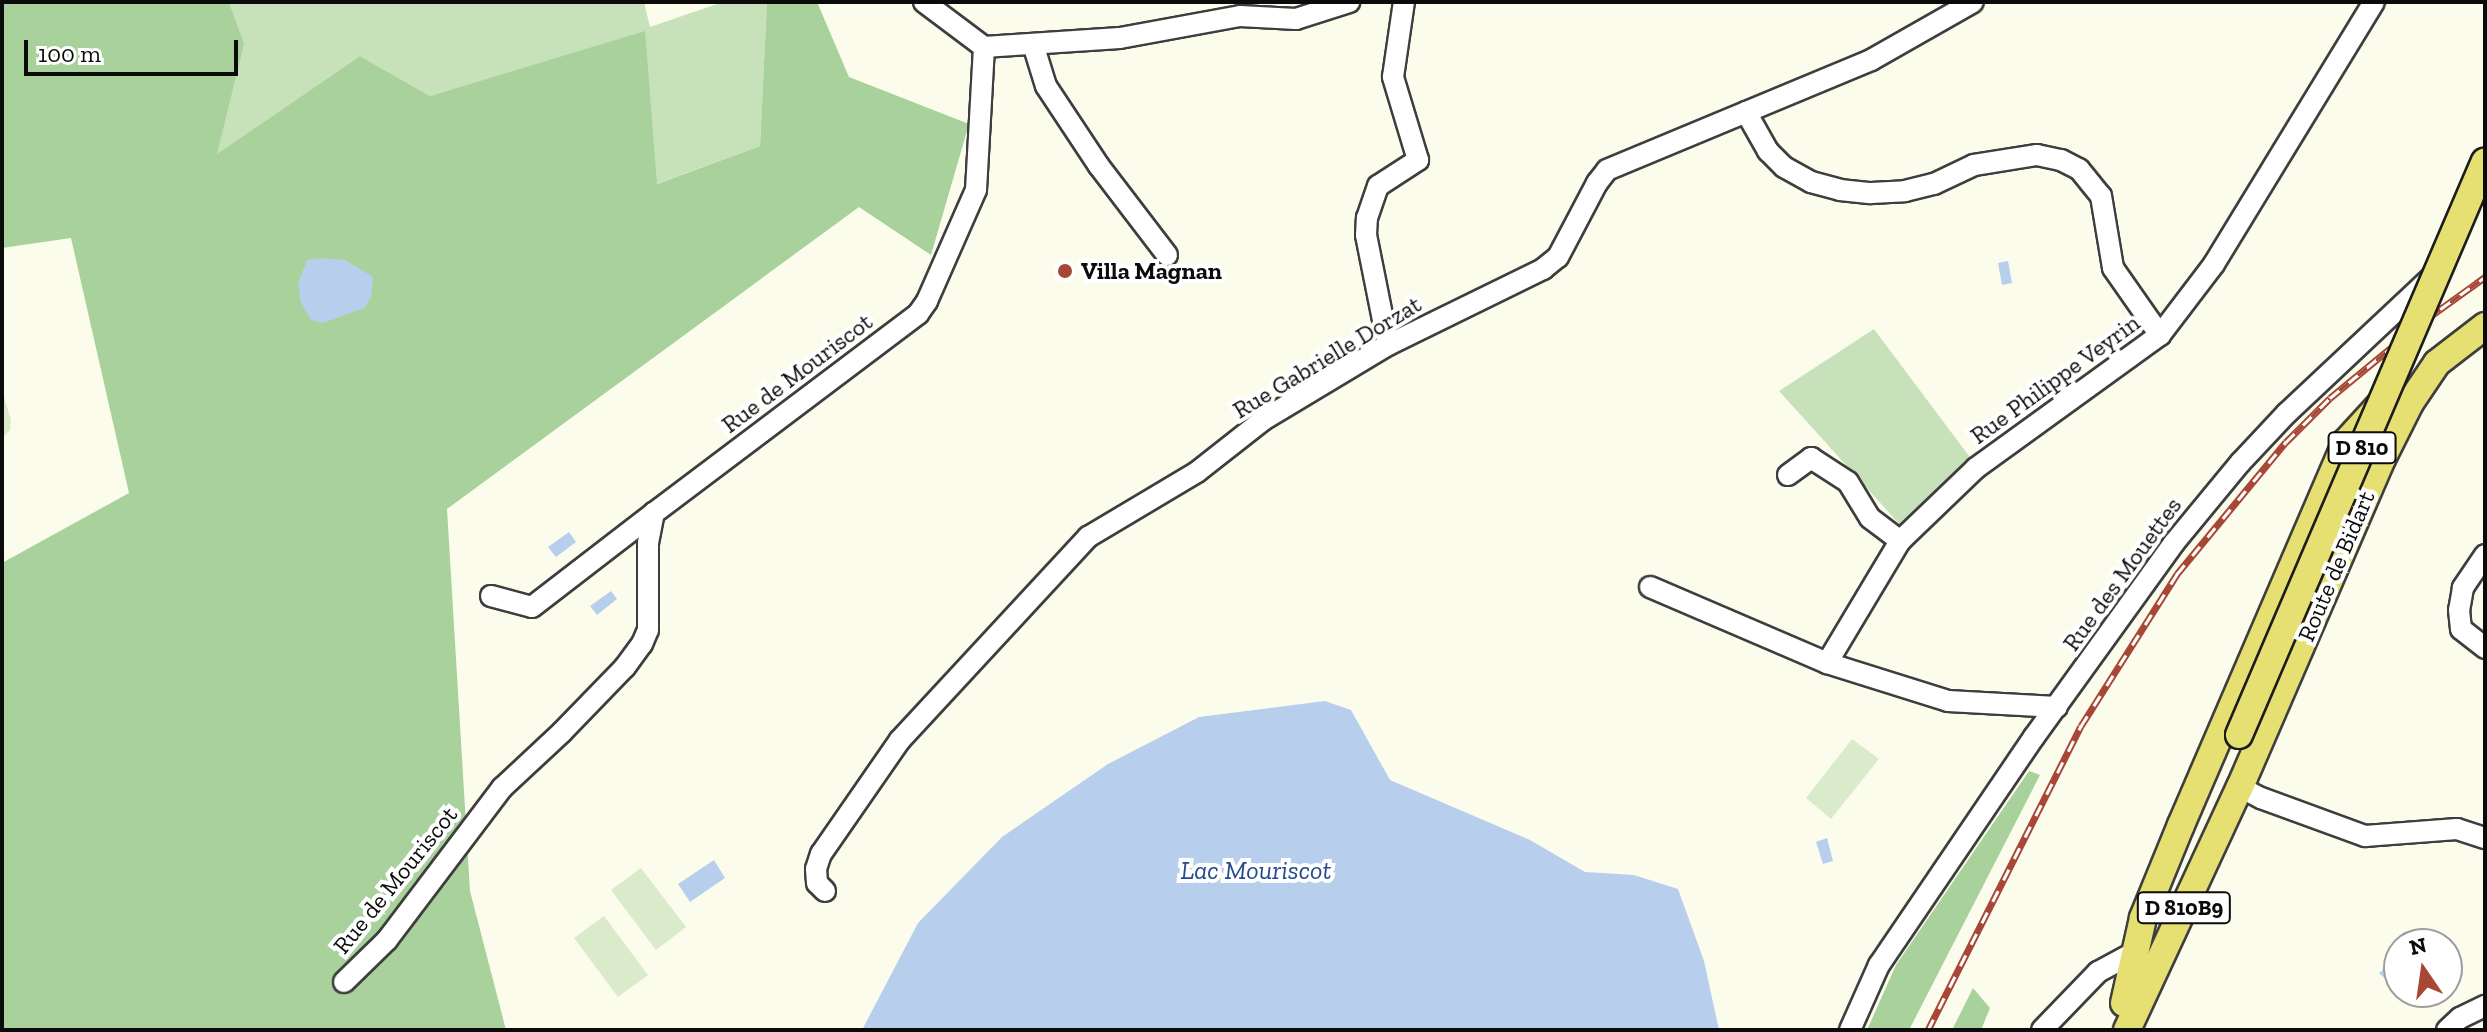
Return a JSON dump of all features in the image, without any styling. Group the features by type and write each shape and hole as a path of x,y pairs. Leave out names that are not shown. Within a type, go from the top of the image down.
{"main road":[{"name":"D 810","path":"2113,1030 2485,161"},
{"name":"Route de Bidart","path":"2240,787 2382,459 2410,403 2437,363 2485,326"},
{"path":"2124,1003 2143,918 2346,442 2389,398 2437,363"},
{"name":"D 810B9","path":"2127,1030 2240,787"}],"street":[{"path":"924,2 984,47 996,43 1033,44 1120,38 1240,16 1296,19 1349,2"},
{"path":"1388,345 1366,235 1367,218 1378,186 1418,160 1393,77 1404,2"},
{"name":"Rue Gabrielle Dorzat","path":"825,891 817,883 816,869 821,854 900,740 1088,537 1197,472 1263,420 1388,345 1550,263 1558,257 1607,170 1871,60 1973,2"},
{"name":"Rue Philippe Veyrin","path":"1827,663 1900,541 1976,468 2160,335 2214,264 2374,2"},
{"path":"1033,44 1046,86 1099,166 1167,255"},
{"name":"Rue de Mouriscot","path":"344,982 387,940 502,788 593,700 642,644 648,630 648,543 654,513 918,314 976,190 984,47"},
{"path":"1746,112 1768,151 1784,167 1811,182 1840,190 1871,193 1905,191 1934,184 1974,165 2037,155 2061,160 2079,169 2101,196 2113,268 2160,335"},
{"name":"Rue des Mouettes","path":"1850,1030 1879,965 2174,543 2240,463 2287,413 2455,256 2485,190"},
{"path":"1788,475 1811,458 1848,482 1870,518 1900,541"},
{"path":"491,596 532,607 654,513"},
{"path":"2485,555 2463,588 2459,610 2461,629 2485,648"},
{"path":"1650,587 1827,663 1948,701 2057,707"},
{"path":"2240,787 2261,798 2365,836 2457,829 2485,838"},
{"path":"2042,1030 2098,972 2137,951"},
{"path":"2447,1030 2460,1018 2485,1006"}],"green space":[{"path":"2,2 229,2 244,44 217,154 360,56 430,96 645,31 657,184 760,146 767,2 817,2 849,77 969,124 931,255 859,207 447,509 470,891 506,1030 2,1030 2,563 129,493 71,238 2,248"},
{"path":"229,2 644,2 650,27 723,2 767,2 760,146 656,184 644,32 430,96 360,56 216,155 243,44"},
{"path":"1874,329 1972,460 1902,527 1779,391"},
{"path":"2,390 11,420 10,430 2,438"},
{"path":"1852,739 1879,759 1831,819 1806,798"},
{"path":"2029,771 2040,775 1909,1030 1867,1030 1896,965"},
{"path":"641,868 686,927 656,950 611,890"},
{"path":"604,916 648,975 618,997 574,938"},
{"path":"1973,988 1990,1008 1981,1030 1952,1030"}],"water":[{"path":"307,260 345,260 373,277 371,298 364,308 323,323 311,320 301,303 298,284"},
{"path":"2008,261 2012,283 2002,285 1998,263"},
{"path":"569,532 576,542 556,557 548,547"},
{"path":"611,591 617,599 597,615 590,606"},
{"name":"Lac Mouriscot","path":"1325,701 1351,710 1390,780 1530,840 1585,872 1634,875 1678,889 1704,961 1719,1030 862,1030 918,923 1002,837 1108,764 1199,717"},
{"path":"1827,838 1833,861 1823,864 1816,842"},
{"path":"714,860 725,878 690,902 678,884"}],"railway":[{"path":"1928,1030 2081,726 2177,574 2286,442 2330,398 2421,323 2485,277"}],"place":[{"name":"Villa Magnan","path":"1065,271"}]}
